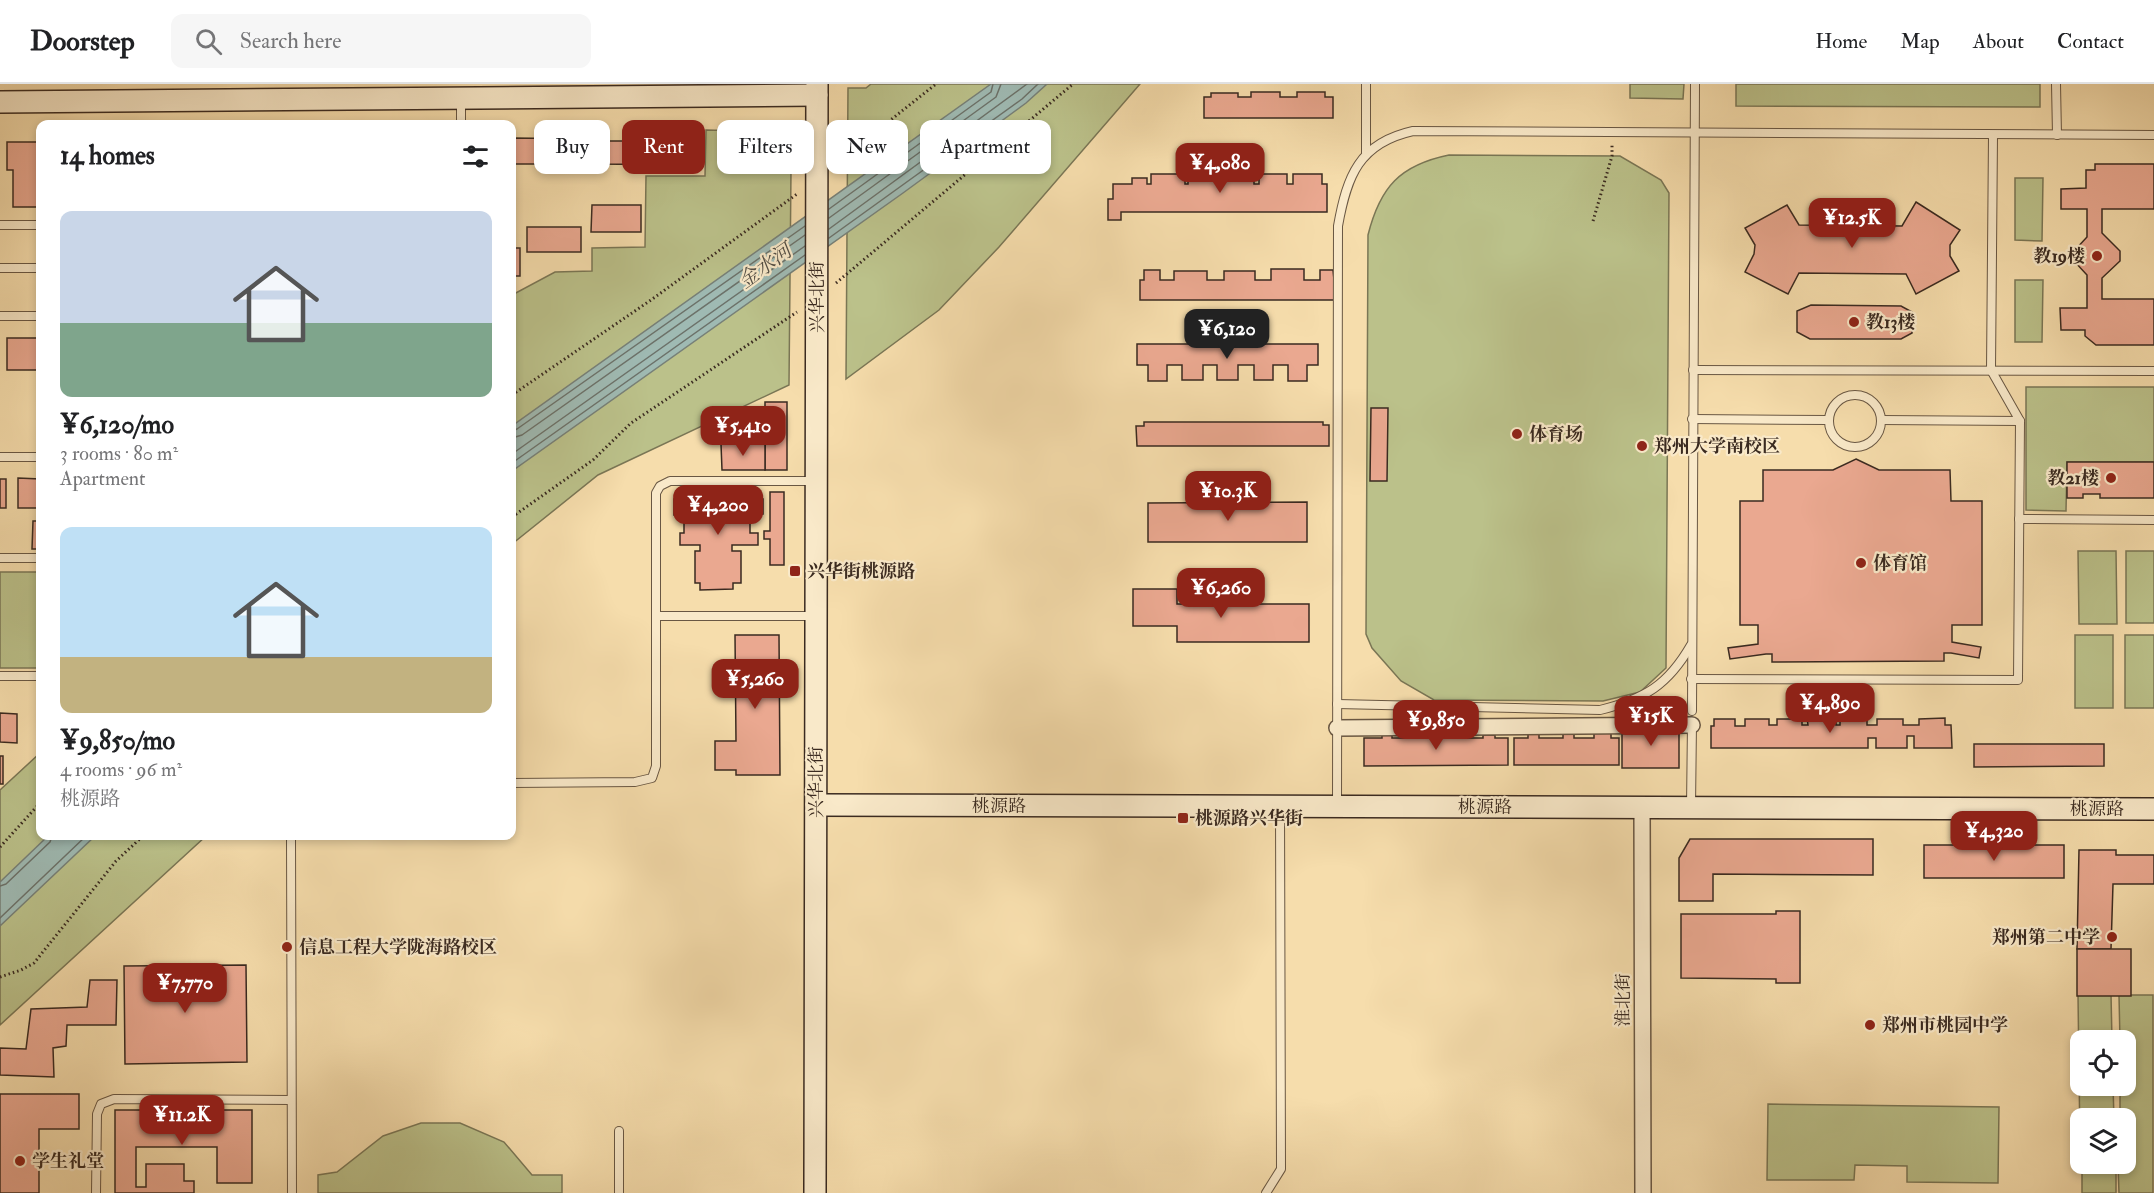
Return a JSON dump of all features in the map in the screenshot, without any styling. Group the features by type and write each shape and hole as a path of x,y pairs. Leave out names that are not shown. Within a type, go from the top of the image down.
{"street":[{"name":"兴华北街","path":"815,1193 817,89"},
{"path":"0,102 461,98 817,89"},
{"path":"1337,728 1692,719"},
{"name":"桃源路","path":"816,805 2154,809"},
{"name":"淮北街","path":"1642,808 1642,1193"}],"lane":[{"path":"1366,84 1366,153"},
{"path":"1691,808 1695,84"},
{"path":"2056,84 2057,135"},
{"path":"461,98 461,120"},
{"path":"1337,807 1338,225 1344,191 1356,166 1366,153 1380,144 1413,131 2154,135"},
{"path":"1691,679 2018,680 2020,421 1991,370 1992,135"},
{"path":"0,225 36,225"},
{"path":"0,268 36,268"},
{"path":"0,316 36,316"},
{"path":"1693,370 2154,371"},
{"path":"1856,394 1871,400 1877,407 1881,420 1876,436 1865,445 1857,447 1848,446 1834,437 1828,420 1834,405 1847,396 1856,394"},
{"path":"1692,420 1828,420"},
{"path":"1881,420 2020,421"},
{"path":"0,457 36,457"},
{"path":"516,783 635,783 651,778 656,766 656,493 660,486 670,481 816,481"},
{"path":"2019,519 2154,520"},
{"path":"0,558 36,558"},
{"path":"656,616 816,616"},
{"path":"1337,704 1600,710 1631,702 1655,689 1681,662 1692,643"},
{"path":"0,676 36,676"},
{"path":"1266,1193 1281,1169 1280,807"},
{"path":"291,840 291,1193"},
{"path":"96,1193 97,1114 101,1104 114,1099 291,1100"},
{"path":"619,1131 620,1193"}],"path":[{"path":"516,392 817,184 936,84"},
{"path":"516,514 593,460 631,423 817,291 1073,84"},
{"path":"1593,221 1612,156 1612,132"},
{"path":"0,847 36,807"},
{"path":"0,977 34,963 116,861 139,840"}],"green space":[{"path":"871,84 1140,84 999,247 939,310 846,379 847,174 908,174 908,120 848,120 848,88 866,88"},
{"path":"1630,84 1684,84 1683,99 1630,98"},
{"path":"1736,84 2040,84 2040,107 1736,106"},
{"path":"706,130 717,130 717,174 791,174 789,385 598,475 516,541 516,293 555,272 592,271 592,248 645,247 646,176 705,176"},
{"name":"体育场","path":"1449,155 1620,156 1661,180 1669,193 1666,668 1640,692 1603,701 1434,700 1401,681 1372,648 1366,634 1368,235 1379,204 1395,181 1417,165"},
{"path":"2015,178 2043,178 2042,241 2015,240"},
{"path":"2015,280 2043,280 2042,342 2015,342"},
{"path":"2026,387 2154,387 2154,462 2067,462 2066,511 2026,510"},
{"path":"2078,551 2116,551 2117,624 2079,624"},
{"path":"2126,551 2154,551 2154,623 2126,623"},
{"path":"0,572 36,572 36,668 0,668"},
{"path":"2075,635 2113,635 2113,708 2075,708"},
{"path":"2125,635 2154,635 2154,708 2125,708"},
{"path":"36,757 36,840 202,840 0,1025 0,790"},
{"path":"2111,994 2112,1030 2078,1030 2078,995"},
{"path":"2119,995 2153,995 2153,1193 2119,1193 2118,1174 2136,1174 2136,1108 2120,1108 2120,1096 2136,1096 2136,1030 2120,1030"},
{"path":"2079,1096 2113,1096 2114,1108 2080,1108"},
{"path":"1768,1104 1999,1107 1998,1183 1907,1182 1907,1166 1855,1165 1854,1180 1767,1180"},
{"path":"421,1123 460,1123 504,1142 532,1175 562,1175 562,1193 318,1193 318,1175 337,1172 383,1136"},
{"path":"2082,1174 2116,1174 2116,1193 2082,1193"}],"water":[{"path":"991,84 1047,84 1003,120 941,120"},
{"name":"金水河","path":"920,135 920,174 929,174 516,468 516,423 865,174 908,174 908,143"},
{"path":"44,840 91,840 0,926 0,882"}],"building":[{"path":"1251,92 1280,92 1280,97 1297,97 1297,92 1325,92 1325,97 1333,97 1333,118 1204,118 1204,97 1211,97 1211,93 1238,93 1238,97 1251,97"},
{"path":"516,138 534,138 534,164 516,164"},
{"path":"610,141 622,141 622,164 610,164"},
{"path":"7,142 36,142 36,207 13,207 13,170 7,170"},
{"name":"教19楼","path":"2095,164 2154,164 2154,209 2102,209 2102,233 2120,251 2120,261 2102,278 2102,299 2154,299 2154,345 2096,345 2085,336 2085,330 2061,330 2060,308 2087,308 2087,275 2074,261 2074,251 2087,237 2087,209 2061,209 2061,189 2086,188 2086,170 2095,170"},
{"path":"1151,174 1185,174 1185,184 1188,184 1188,174 1217,174 1217,184 1223,184 1223,174 1254,174 1254,184 1259,184 1259,174 1287,174 1287,184 1293,184 1293,174 1322,174 1322,184 1327,184 1327,212 1121,212 1121,220 1108,220 1108,199 1113,199 1113,184 1132,184 1132,178 1147,178 1147,184 1151,184"},
{"path":"1916,202 1960,230 1950,245 1950,256 1959,271 1916,294 1906,274 1799,273 1788,294 1745,272 1754,254 1755,245 1745,228 1787,205 1799,225 1902,226"},
{"path":"592,205 641,205 641,232 591,232"},
{"path":"527,227 581,227 581,252 527,252"},
{"path":"516,248 520,248 520,276 516,276"},
{"path":"1271,269 1304,269 1304,280 1320,280 1320,270 1333,270 1336,300 1140,300 1140,280 1144,280 1144,270 1160,270 1160,280 1174,280 1174,271 1207,271 1207,280 1224,280 1224,271 1255,271 1255,280 1271,280"},
{"name":"教13楼","path":"1811,305 1901,306 1912,312 1912,333 1901,339 1810,339 1797,332 1797,311"},
{"path":"7,338 36,338 36,370 7,370"},
{"path":"1137,344 1318,344 1318,365 1307,365 1307,381 1288,381 1288,365 1273,365 1273,380 1254,380 1254,365 1238,365 1238,380 1217,380 1217,365 1203,365 1203,380 1182,380 1182,365 1167,365 1167,381 1148,381 1148,365 1137,365"},
{"path":"765,402 787,402 787,470 765,470"},
{"path":"1371,408 1388,408 1387,481 1370,481"},
{"path":"1144,422 1323,422 1323,425 1329,425 1329,446 1137,446 1136,426 1144,426"},
{"path":"721,444 765,444 765,470 722,470"},
{"name":"体育馆","path":"1856,459 1879,470 1950,470 1951,501 1982,501 1982,625 1952,625 1952,642 1981,647 1979,658 1944,653 1944,661 1772,662 1772,654 1730,659 1728,648 1758,644 1758,625 1740,625 1740,501 1763,501 1763,470 1833,470"},
{"name":"教21楼","path":"2067,462 2154,462 2154,498 2100,498 2100,494 2083,494 2083,498 2067,498"},
{"path":"18,478 36,479 36,508 18,508"},
{"path":"0,479 6,479 6,508 0,508"},
{"path":"770,492 784,492 784,565 770,565 770,539 764,539 764,531 770,531"},
{"path":"694,493 709,493 709,499 725,499 725,493 739,493 739,499 763,499 763,514 750,514 750,533 758,533 758,545 732,545 732,551 741,551 741,583 733,583 733,589 700,590 700,583 695,583 695,551 700,551 700,545 680,545 680,533 684,533 684,515 674,515 674,499 694,499"},
{"path":"1307,502 1307,542 1148,542 1148,503"},
{"path":"33,521 36,521 36,549 32,549"},
{"path":"1133,589 1177,589 1177,604 1309,604 1309,642 1177,642 1177,626 1133,626"},
{"path":"735,635 779,635 780,775 736,775 736,770 715,770 715,741 736,741"},
{"path":"0,713 17,714 17,743 0,742"},
{"path":"1807,718 1836,718 1836,725 1840,725 1840,719 1867,719 1867,725 1877,725 1877,719 1903,719 1903,725 1919,725 1919,719 1945,718 1945,725 1951,725 1952,748 1914,748 1914,736 1907,736 1907,748 1876,748 1876,738 1868,738 1868,748 1711,748 1711,726 1714,726 1714,719 1735,719 1735,726 1745,726 1745,719 1769,719 1769,725 1777,725 1777,719 1802,719 1802,725 1808,725"},
{"path":"1622,726 1679,726 1679,768 1622,768"},
{"path":"1528,733 1539,733 1539,738 1563,738 1563,733 1574,733 1574,738 1594,738 1594,733 1611,733 1611,738 1619,738 1619,765 1514,765 1514,738 1528,738"},
{"path":"1382,735 1392,735 1392,738 1416,738 1416,735 1428,735 1428,738 1452,738 1452,735 1463,735 1463,738 1483,738 1483,735 1495,735 1495,738 1508,738 1508,765 1364,766 1364,738 1382,738"},
{"path":"1974,744 2104,744 2104,766 1974,767"},
{"path":"0,756 3,756 3,784 0,784"},
{"path":"1690,839 1873,839 1873,875 1713,874 1713,901 1679,901 1679,858"},
{"path":"1924,845 2064,845 2064,878 1924,878"},
{"path":"2079,850 2116,850 2116,855 2154,855 2154,884 2113,884 2111,949 2077,949"},
{"path":"1776,911 1800,911 1800,983 1776,983 1776,979 1681,978 1681,914 1776,914"},
{"path":"2077,949 2131,949 2131,996 2077,996"},
{"path":"246,965 247,1062 125,1064 124,966"},
{"path":"90,980 117,980 116,1025 67,1025 66,1046 53,1048 54,1077 0,1075 0,1048 26,1049 31,1009 87,1007"},
{"name":"学生礼堂","path":"0,1094 79,1094 79,1129 39,1129 39,1193 0,1193"},
{"path":"115,1110 252,1110 252,1183 217,1183 217,1147 136,1147 136,1187 146,1187 146,1164 184,1164 184,1181 194,1181 194,1193 115,1193"}],"place":[{"name":"教19楼","path":"2097,256"},
{"name":"教13楼","path":"1854,322"},
{"name":"体育场","path":"1517,434"},
{"name":"郑州大学南校区","path":"1642,446"},
{"name":"教21楼","path":"2111,478"},
{"name":"体育馆","path":"1861,563"},
{"name":"兴华街桃源路","path":"795,571"},
{"name":"桃源路兴华街","path":"1183,818"},
{"name":"郑州第二中学","path":"2112,937"},
{"name":"信息工程大学陇海路校区","path":"287,947"},
{"name":"郑州市桃园中学","path":"1870,1025"},
{"name":"学生礼堂","path":"20,1161"}]}
